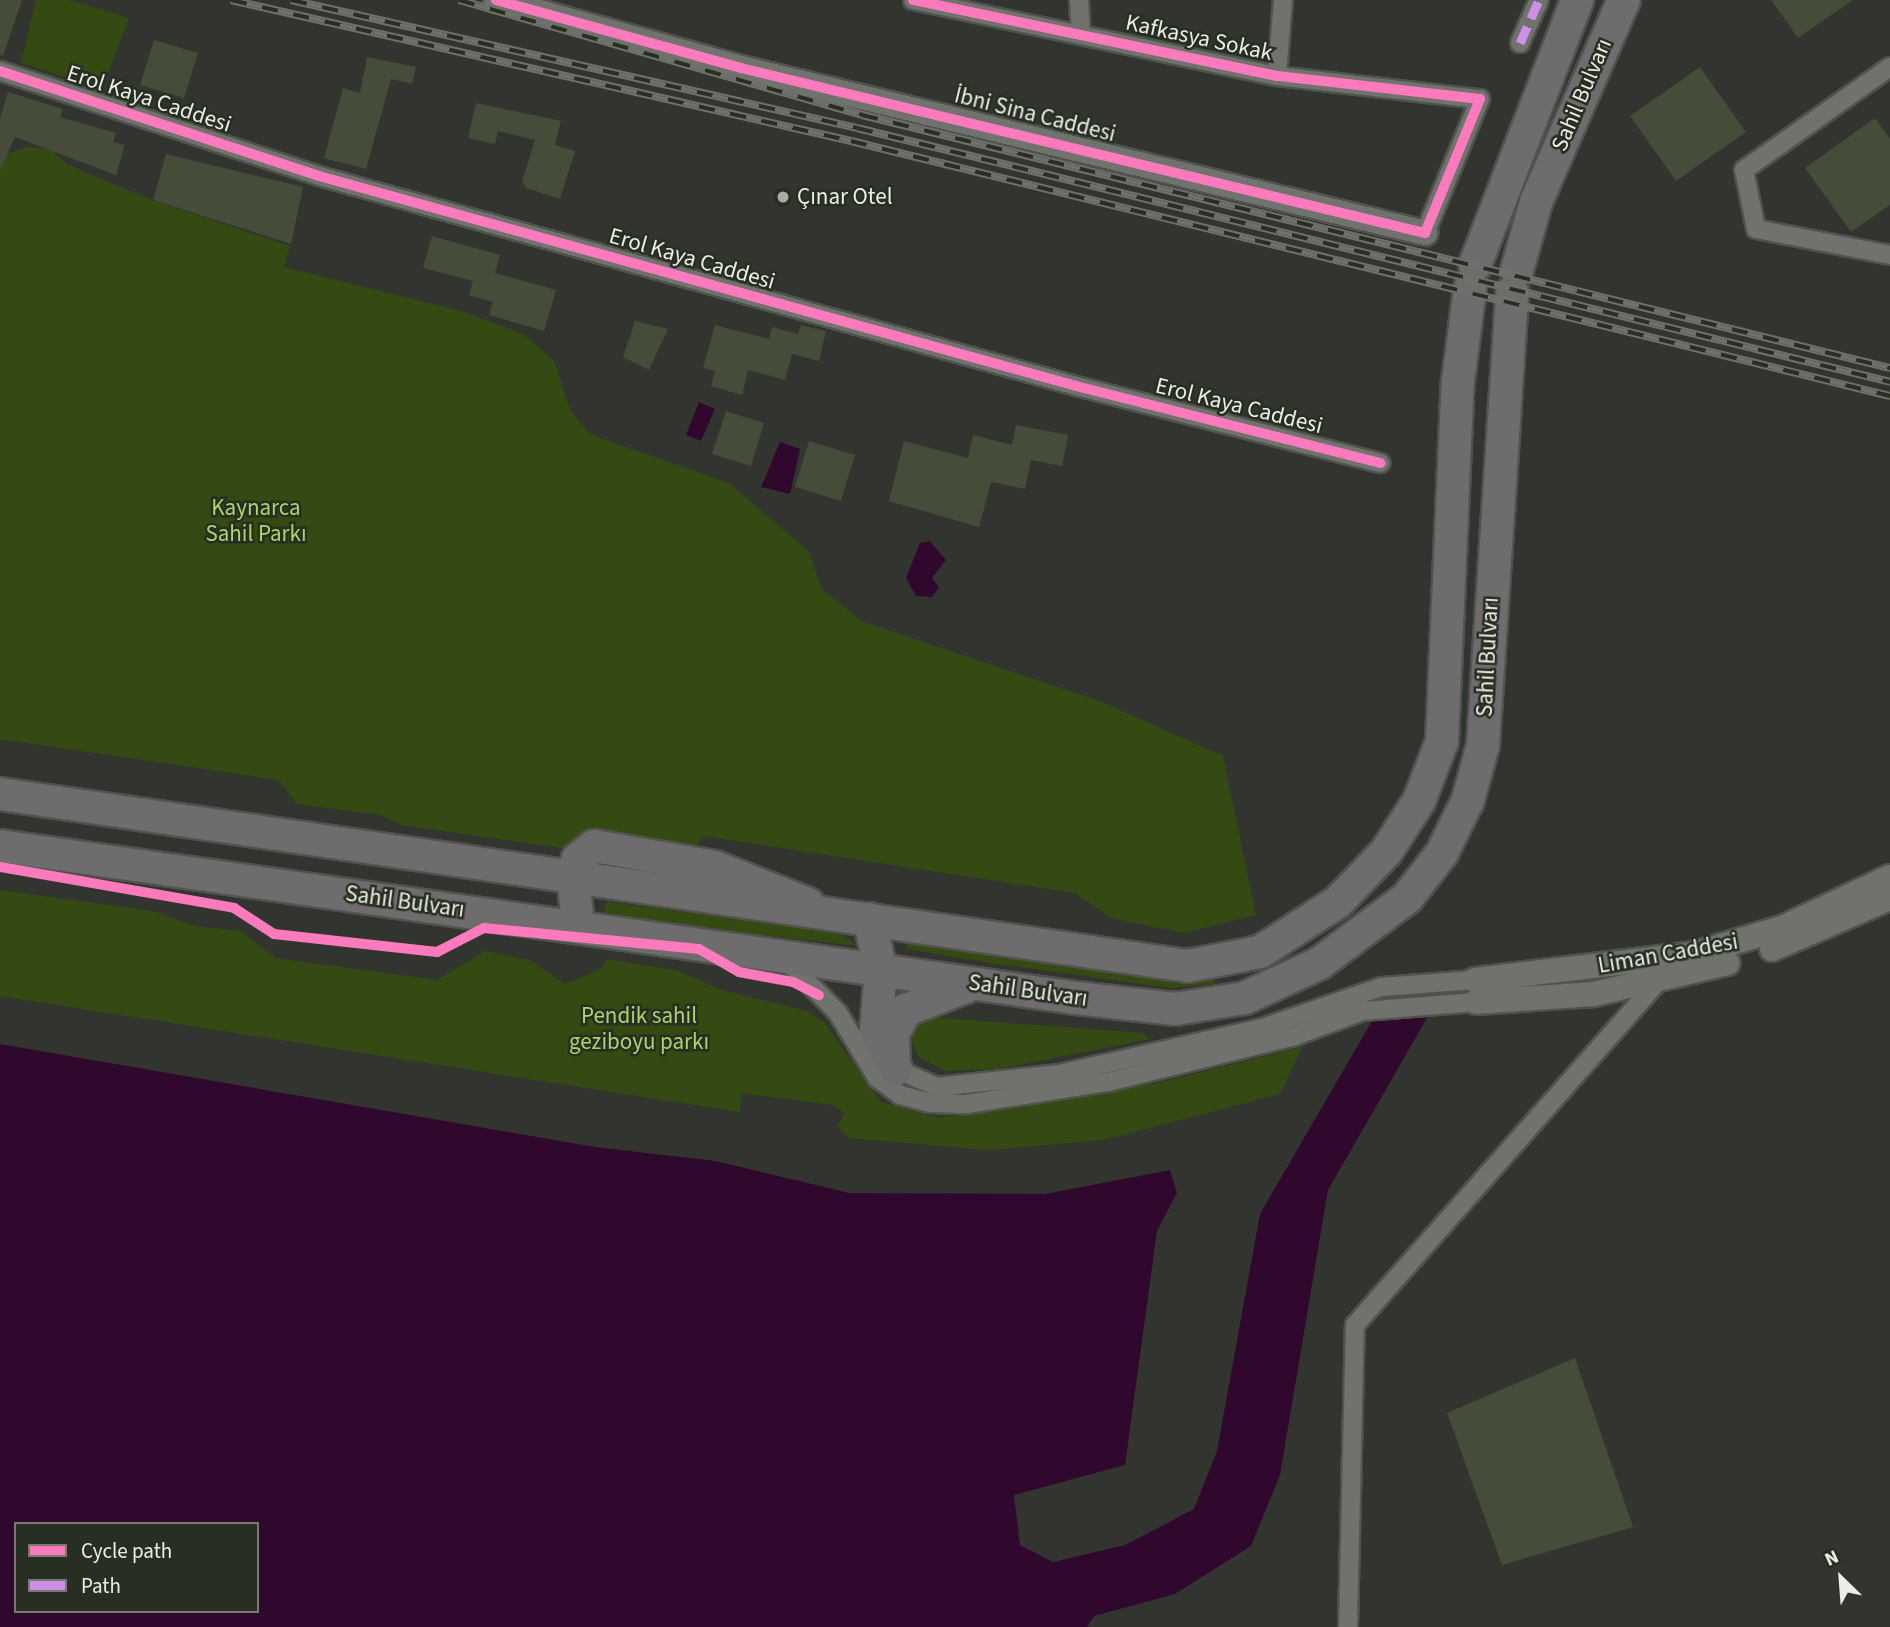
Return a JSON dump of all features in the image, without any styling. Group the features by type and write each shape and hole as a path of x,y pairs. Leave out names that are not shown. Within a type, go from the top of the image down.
{"highway":[{"name":"Sahil Bulvarı","path":"573,874 578,859 594,846 638,852 766,883 831,915 1209,965 1284,939 1363,879 1405,826 1442,741 1458,382 1472,277 1577,0"},
{"name":"Sahil Bulvarı","path":"0,846 780,954 979,985 1175,1009 1222,1005 1320,963 1381,921 1429,872 1456,828 1483,746 1514,281 1536,202 1624,0"},
{"path":"0,794 573,874 578,926"},
{"path":"869,919 881,970 876,1031 895,1069"},
{"path":"895,1069 893,1034 906,1010 933,995 979,985"}],"street":[{"name":"İbni Sina Caddesi","path":"496,0 741,68 1425,233 1480,99"},
{"name":"Kafkasya Sokak","path":"913,0 1277,76 1480,99"},
{"path":"1079,0 1080,34"},
{"path":"1277,76 1283,0"},
{"path":"1520,43 1539,0"},
{"path":"1890,67 1744,170 1756,229 1890,256"},
{"name":"Erol Kaya Caddesi","path":"0,71 332,180 1380,464"},
{"name":"Liman Caddesi","path":"1476,991 1694,954 1762,935 1890,877"},
{"name":"Liman Caddesi","path":"1476,991 1594,994 1766,951 1890,898"},
{"path":"780,954 838,1013 877,1078 900,1095 929,1103 967,1104 1108,1082 1394,1008 1476,991"},
{"path":"1348,1627 1355,1325 1660,979"},
{"path":"895,1069 937,1087 1059,1074 1262,1028 1393,986 1476,991"}],"green space":[{"path":"36,0 69,0 129,18 102,89 21,63"},
{"name":"Kaynarca Sahil Parkı","path":"25,147 50,149 68,165 152,200 290,246 284,267 461,311 523,334 555,362 570,410 591,435 729,483 808,551 822,589 861,621 1102,702 1223,756 1256,915 1183,933 1111,918 1075,893 704,836 688,853 598,853 401,825 381,815 297,804 279,780 0,739 0,157"},
{"name":"Pendik sahil geziboyu parkı","path":"0,890 152,911 194,926 241,931 275,958 437,980 485,951 530,960 565,984 601,969 607,959 679,971 721,990 807,1011 824,1022 881,1102 938,1118 1158,1083 1302,1047 1280,1094 1104,1140 988,1150 849,1138 837,1126 845,1113 833,1105 741,1093 740,1112 0,996"},
{"path":"608,902 838,932 858,946 607,917 603,908"},
{"path":"907,938 1215,981 1214,984 1171,988 984,962 906,949"},
{"path":"926,1017 1144,1033 1150,1039 998,1069 945,1071 918,1056 911,1040 912,1028"}],"shaded area":[{"path":"699,402 715,409 701,441 686,435"},
{"path":"780,442 800,449 790,494 761,487"},
{"path":"930,541 946,560 932,578 939,587 932,597 916,596 906,578 920,543"},
{"path":"1431,1011 1328,1190 1280,1475 1251,1546 1175,1594 1094,1616 1087,1627 0,1627 0,1044 595,1147 715,1161 850,1193 1045,1194 1170,1170 1177,1193 1157,1231 1125,1465 1014,1495 1020,1545 1053,1562 1125,1545 1194,1509 1217,1451 1260,1214 1376,1014"}],"building":[{"path":"0,0 22,0 3,56 0,55"},
{"path":"1771,0 1853,0 1798,38"},
{"path":"154,40 198,53 184,98 140,85"},
{"path":"367,57 416,67 412,84 391,79 366,169 324,158 343,88 360,93"},
{"path":"1700,67 1746,132 1676,181 1630,116"},
{"path":"8,92 63,109 60,117 116,133 113,142 125,145 116,175 15,137 0,170 0,119"},
{"path":"476,103 561,121 555,145 575,151 560,199 526,188 522,181 535,140 498,131 495,144 468,138"},
{"path":"1875,118 1890,139 1890,205 1851,232 1805,168"},
{"path":"166,154 303,187 291,244 153,200"},
{"path":"432,236 500,255 495,273 556,290 544,331 489,315 493,302 469,295 473,281 423,268"},
{"path":"635,321 668,329 649,370 623,357"},
{"path":"715,325 769,339 772,327 798,334 801,325 826,331 819,361 792,354 785,380 748,370 742,395 711,386 715,371 703,368"},
{"path":"726,411 764,423 751,466 712,454"},
{"path":"1016,425 1068,435 1062,466 1031,460 1025,489 991,482 979,527 889,501 904,441 968,458 973,435 1012,445"},
{"path":"809,441 855,455 841,501 795,487"},
{"path":"1575,1358 1633,1527 1502,1565 1447,1413"}],"railway":[{"path":"231,0 851,141 1890,396"},
{"path":"291,0 857,128 1890,382"},
{"path":"459,0 862,115 1890,368"}],"marked path":[{"path":"1520,43 1539,0"}],"cycle path":[{"path":"496,0 741,68 1425,233 1480,99 1277,76 913,0"},
{"path":"0,71 319,176 1076,386 1380,463"},
{"path":"0,867 234,908 274,934 437,952 484,928 699,949 739,972 793,982 819,995"}],"place":[{"name":"Çınar Otel","path":"783,197"}]}
